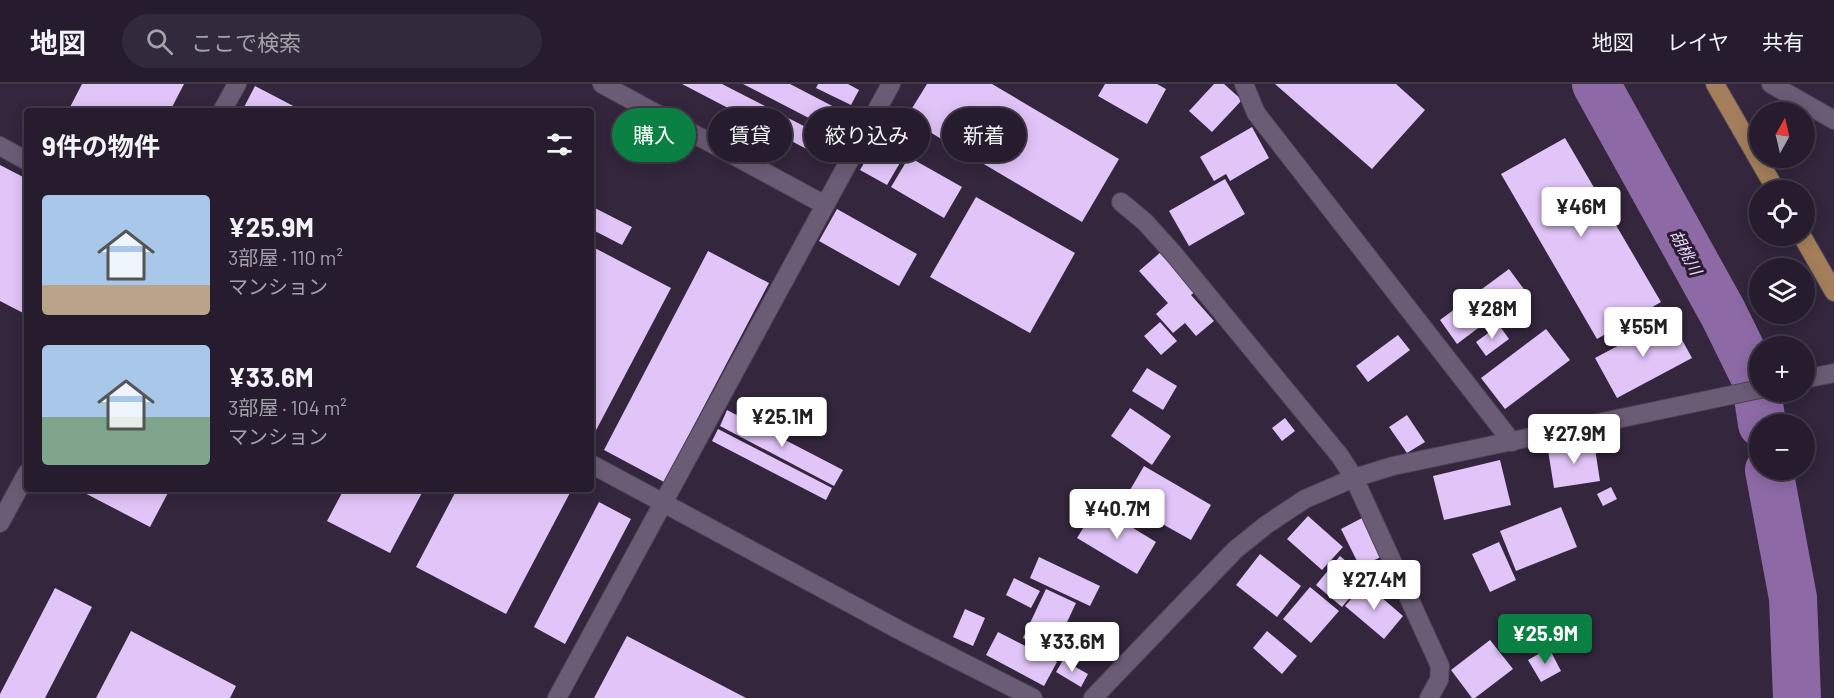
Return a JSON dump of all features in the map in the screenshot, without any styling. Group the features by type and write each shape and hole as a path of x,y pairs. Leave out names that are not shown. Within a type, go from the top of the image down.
{"main road":[{"path":"1715,84 1770,180"},
{"path":"1808,246 1834,292"}],"street":[{"path":"224,108 237,84"},
{"path":"602,84 825,205"},
{"path":"557,698 891,84"},
{"path":"1244,84 1252,105 1262,121 1512,442"},
{"path":"1771,84 1834,120"},
{"path":"0,146 24,159"},
{"path":"1121,202 1145,222 1173,253 1340,456 1354,478 1440,666 1438,680 1429,698"},
{"path":"1815,377 1834,373"},
{"path":"1093,698 1235,550 1266,525 1305,499 1354,478 1394,466 1749,391"},
{"path":"594,466 903,632 1033,698"},
{"path":"0,523 24,479"}],"building":[{"path":"82,84 184,84 172,108 70,108"},
{"path":"682,84 722,84 769,108 728,108"},
{"path":"743,84 790,84 836,108 804,108 804,116"},
{"path":"818,84 848,84 859,90 851,105 816,88"},
{"path":"927,84 992,84 1119,159 1082,222 980,162 1026,162 1026,108 942,108 942,139 930,132 930,108 912,108"},
{"path":"1105,84 1157,84 1166,89 1147,124 1098,96"},
{"path":"1214,84 1224,84 1242,100 1212,132 1189,111"},
{"path":"1275,84 1396,84 1425,110 1372,169"},
{"path":"255,86 297,108 244,108"},
{"path":"792,120 804,126 804,148 792,141"},
{"path":"1252,127 1269,158 1230,181 1226,174 1214,181 1200,157"},
{"path":"1565,138 1661,302 1597,339 1501,174"},
{"path":"865,162 900,162 887,185 860,170"},
{"path":"906,162 918,162 962,187 944,218 891,187"},
{"path":"0,165 24,177 24,313 0,301"},
{"path":"1225,179 1245,214 1189,246 1169,211"},
{"path":"976,197 1075,253 1030,333 930,277"},
{"path":"594,208 632,227 622,245 594,231"},
{"path":"837,209 917,254 899,286 819,241"},
{"path":"594,248 671,288 594,434"},
{"path":"708,251 769,283 664,482 604,450"},
{"path":"1162,251 1197,290 1191,295 1214,321 1196,336 1185,323 1173,333 1156,314 1168,303 1139,271"},
{"path":"1509,269 1526,292 1457,344 1440,320"},
{"path":"1670,318 1692,358 1617,398 1595,358"},
{"path":"1160,322 1177,341 1161,355 1144,336"},
{"path":"1499,325 1509,339 1486,356 1476,342"},
{"path":"1546,329 1570,360 1505,409 1481,378"},
{"path":"1398,335 1410,350 1368,382 1356,366"},
{"path":"1147,368 1177,386 1163,410 1132,391"},
{"path":"1130,408 1171,436 1152,465 1111,436"},
{"path":"727,410 843,470 834,486 720,426"},
{"path":"1407,415 1425,442 1407,453 1389,427"},
{"path":"1285,418 1295,431 1282,441 1272,428"},
{"path":"718,429 832,488 826,500 712,441"},
{"path":"1594,442 1600,481 1554,488 1548,450"},
{"path":"1500,460 1511,505 1444,520 1433,476"},
{"path":"1144,466 1211,505 1191,540 1123,502"},
{"path":"1611,487 1617,499 1603,506 1597,494"},
{"path":"83,492 168,492 150,527"},
{"path":"342,492 422,492 390,553 327,521"},
{"path":"455,492 570,492 506,614 416,567"},
{"path":"599,502 631,519 565,644 534,627"},
{"path":"1097,506 1156,542 1137,574 1077,538"},
{"path":"1561,507 1577,547 1516,571 1500,531"},
{"path":"1308,516 1343,547 1322,570 1287,539"},
{"path":"1364,517 1383,556 1360,567 1341,529"},
{"path":"1499,542 1516,580 1490,592 1472,554"},
{"path":"1260,554 1301,586 1277,617 1236,585"},
{"path":"1340,556 1366,578 1342,607 1316,585"},
{"path":"1039,557 1100,586 1090,606 1030,578"},
{"path":"1014,578 1040,591 1031,608 1006,595"},
{"path":"1365,583 1403,616 1384,639 1345,606"},
{"path":"1310,587 1339,611 1311,643 1283,619"},
{"path":"55,588 92,607 45,698 0,698 0,694"},
{"path":"1046,589 1076,603 1053,652 1023,638"},
{"path":"965,609 985,618 973,646 953,637"},
{"path":"131,631 236,686 230,698 96,698"},
{"path":"1267,631 1297,656 1282,674 1253,648"},
{"path":"998,632 1057,662 1044,686 986,655"},
{"path":"627,636 746,698 594,698"},
{"path":"1490,640 1513,669 1472,698 1451,670"},
{"path":"1549,648 1561,671 1541,682 1528,660"},
{"path":"1063,660 1088,674 1081,687 1056,672"}],"waterway":[{"name":"胡桃川","path":"1596,84 1723,313 1755,378 1760,414"},
{"name":"胡桃川","path":"1771,480 1793,598 1797,698"}]}
